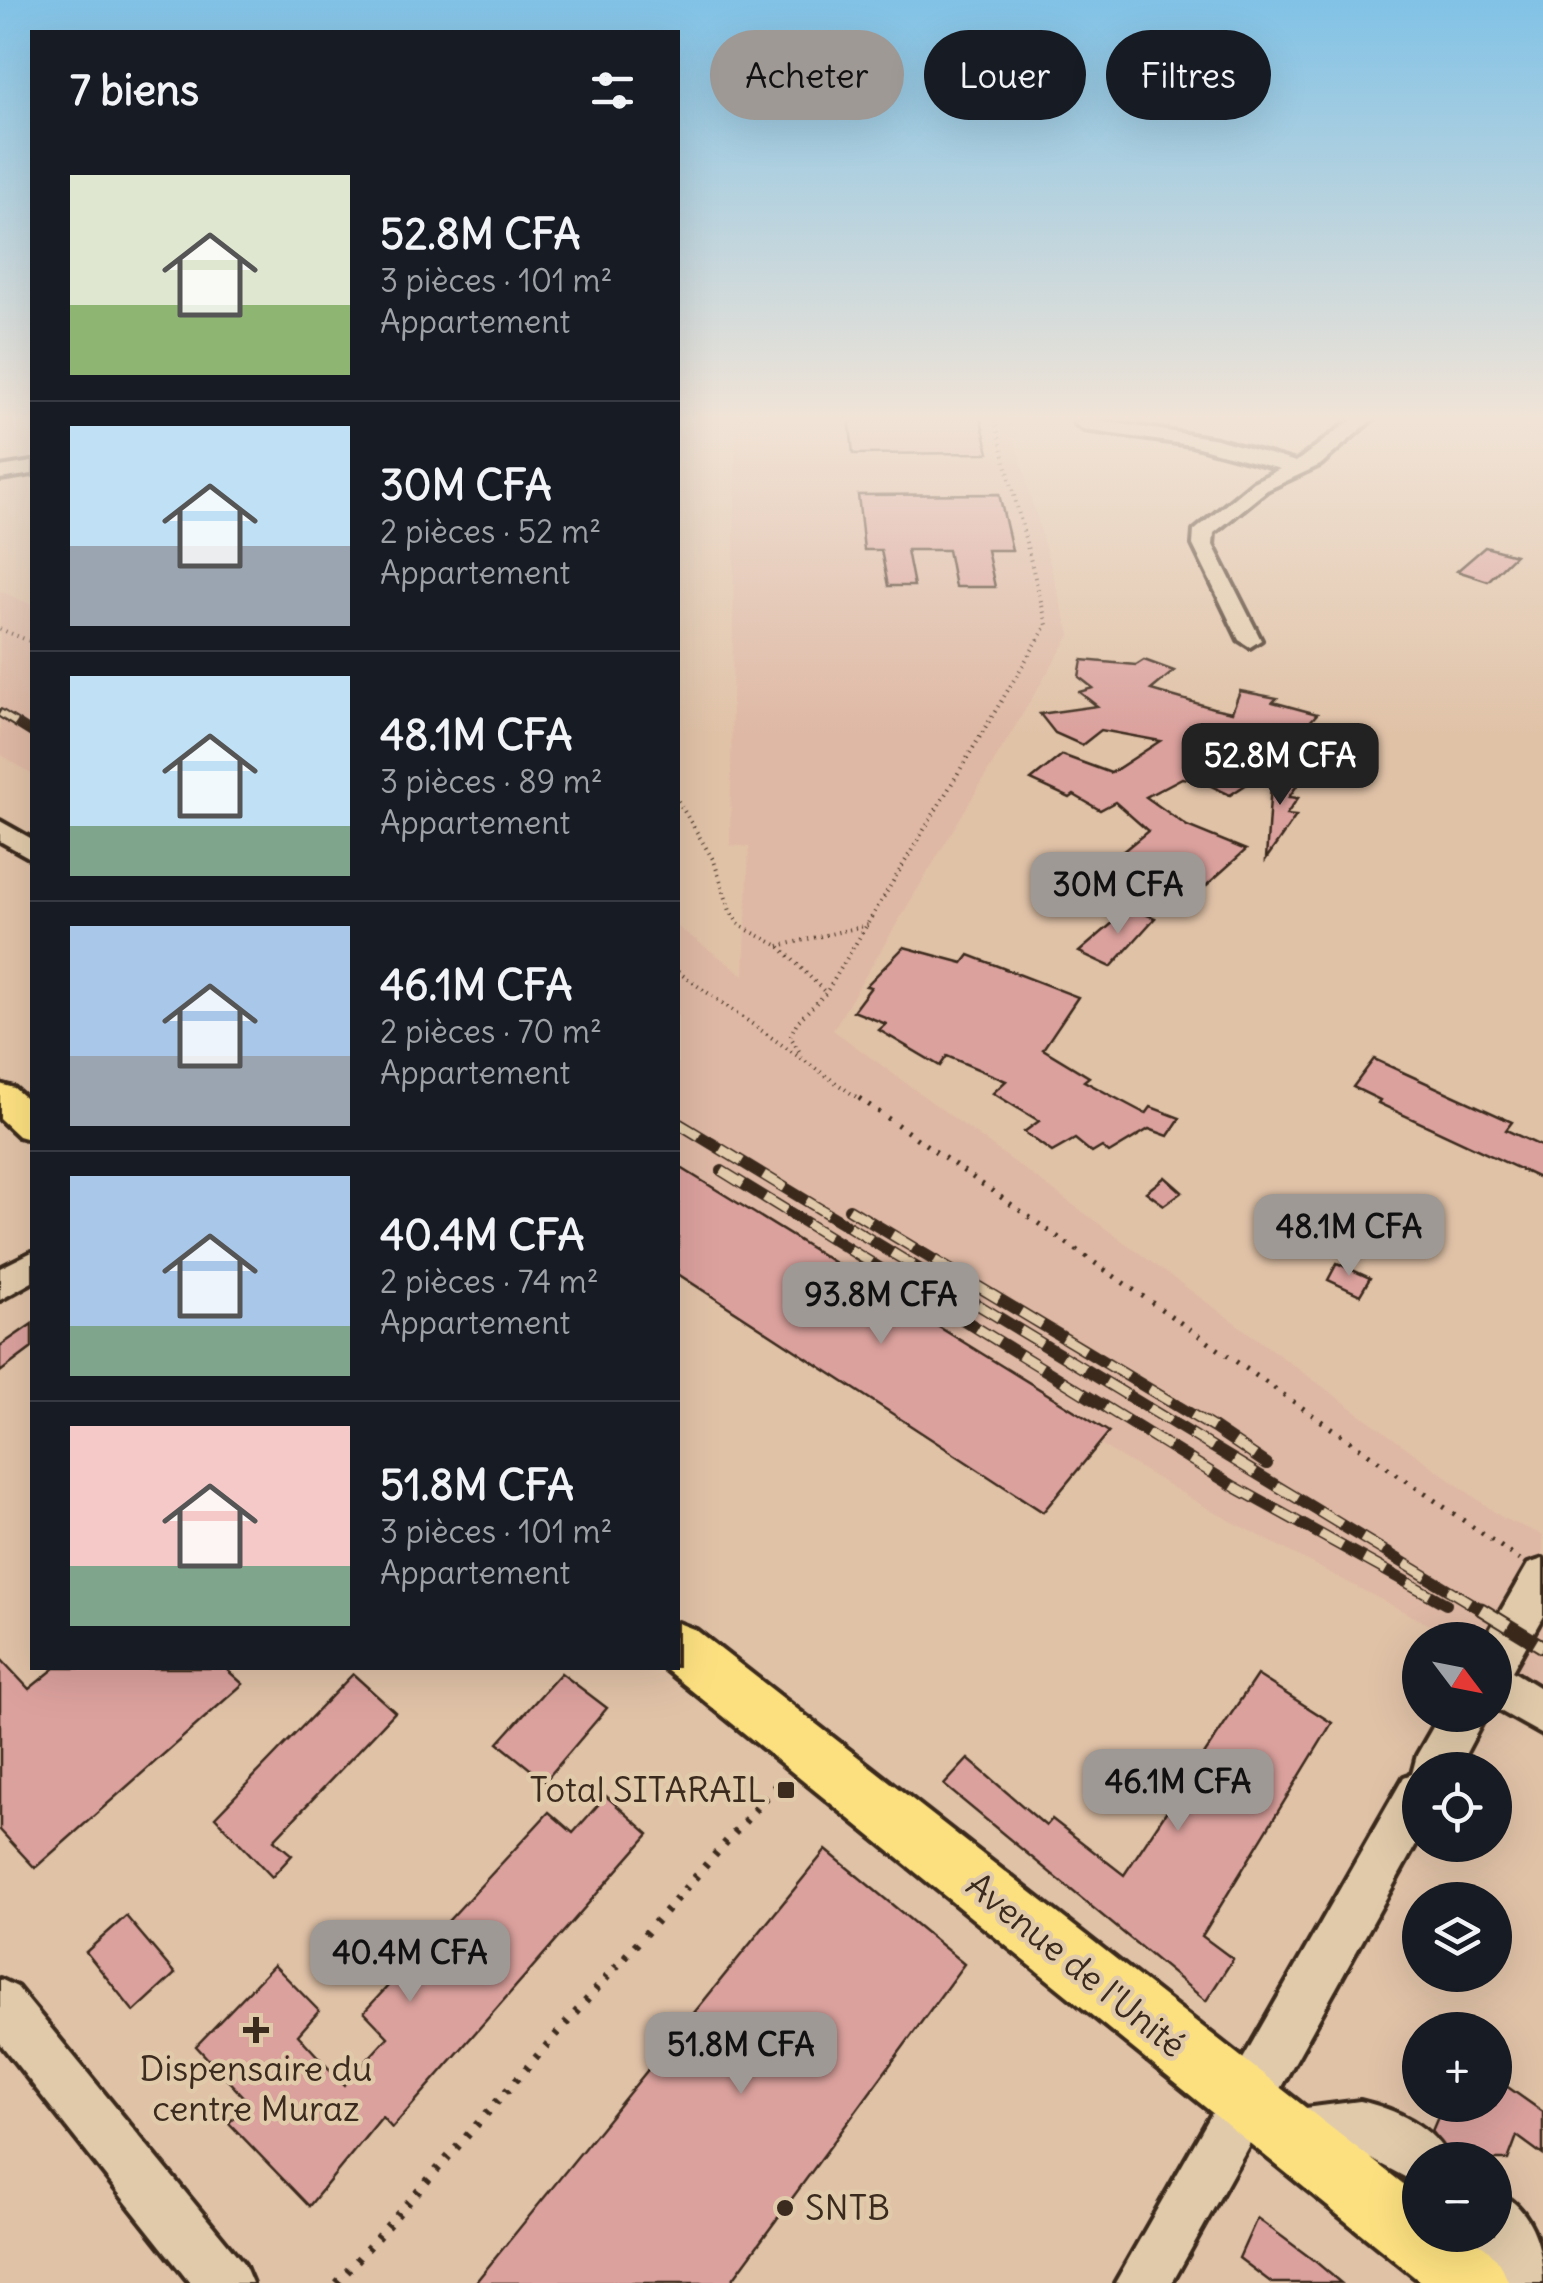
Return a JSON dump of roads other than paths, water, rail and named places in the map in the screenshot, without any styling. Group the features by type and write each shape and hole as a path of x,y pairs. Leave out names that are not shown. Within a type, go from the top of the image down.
{"main road":[{"path":"0,1096 30,1124"},
{"name":"Avenue de l'Unité","path":"680,1648 1474,2283"}],"street":[{"path":"1215,523 1204,531 1207,554 1250,640"},
{"path":"0,829 30,850"},
{"path":"0,1286 30,1266"},
{"path":"1512,1623 1535,1571"},
{"path":"1512,1695 1543,1714"},
{"path":"1142,2283 1267,2118 1402,1830"},
{"path":"0,2004 225,2283"},
{"path":"1267,2118 1362,2124 1402,2144"},
{"path":"1512,2244 1523,2283"}],"railway":[{"path":"0,713 30,732"},
{"path":"680,1124 1485,1612"},
{"path":"722,1171 1235,1487 1446,1604"},
{"path":"849,1209 1214,1428 1267,1464"},
{"path":"1481,1609 1543,1647"}],"place":[{"name":"Total SITARAIL","path":"786,1790"},
{"name":"Dispensaire du centre Muraz","path":"256,2030"},
{"name":"SNTB","path":"785,2208"}]}
